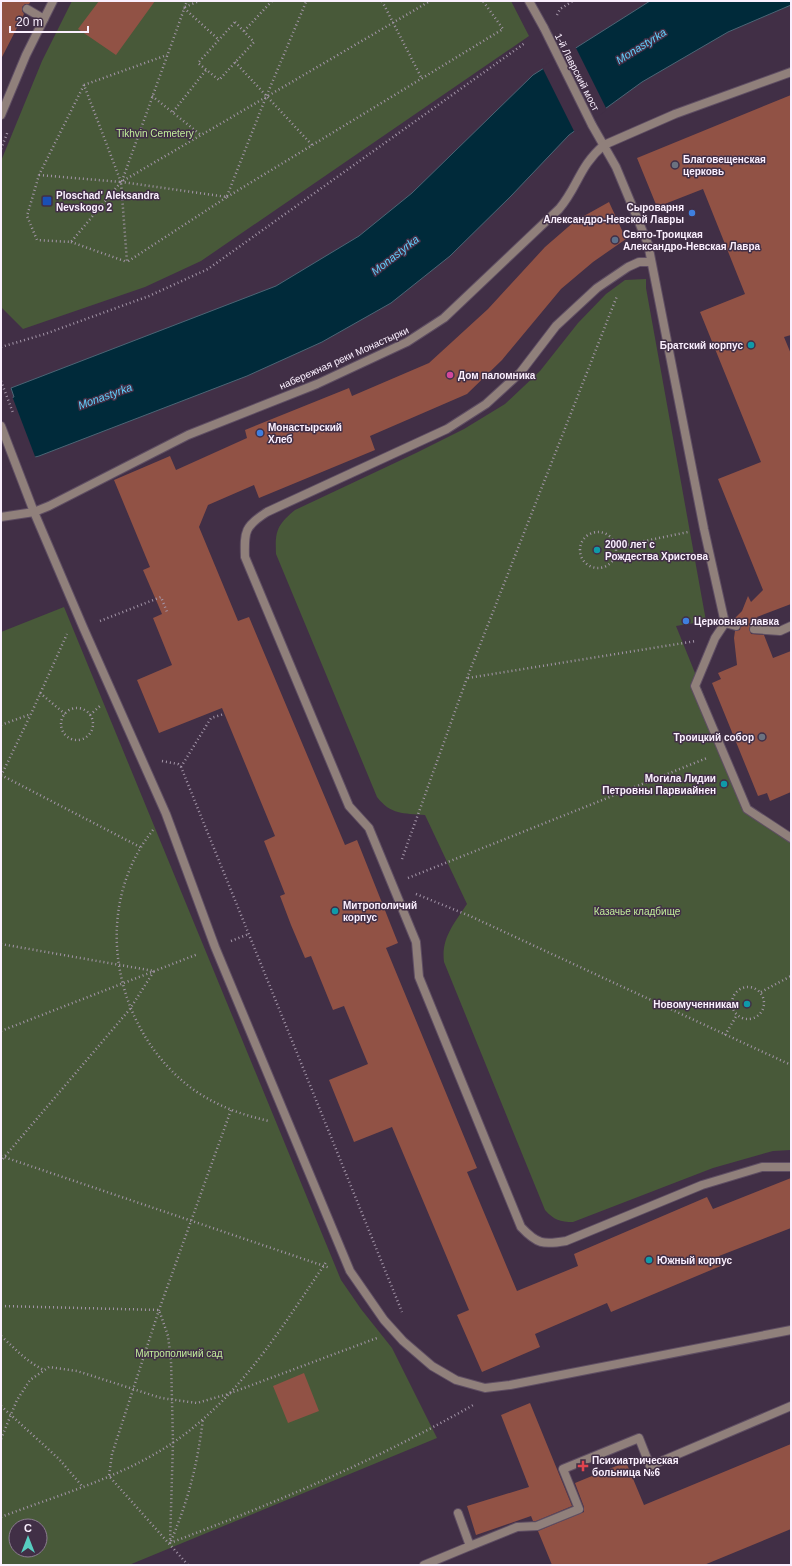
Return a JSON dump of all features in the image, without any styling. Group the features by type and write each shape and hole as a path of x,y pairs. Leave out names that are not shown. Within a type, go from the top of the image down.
{"street":[{"path":"1,115 26,55 54,1"},
{"name":"1-й Лаврский мост","path":"529,1 592,125 616,167 648,244 650,262 704,529 725,623"},
{"path":"27,9 44,19"},
{"name":"набережная реки Монастырки","path":"1,517 34,512 48,506 188,435 317,384 408,342 444,318 559,209 570,196 582,168 591,156 604,146 675,114 791,72"},
{"path":"650,262 639,262 628,267 598,288 556,326 520,373 486,404 447,429 267,512 251,522 244,539 245,557 349,806 369,828 416,942 419,977 521,1227 533,1240 548,1244 566,1241 702,1185 762,1167 791,1167"},
{"path":"1,426 34,512 166,814 215,947 339,1246 350,1271 384,1320 432,1366 456,1380 485,1388 510,1385 791,1330"},
{"path":"736,626 725,623 715,638 695,686 747,809 791,838"},
{"path":"754,629 780,631 791,626"},
{"path":"424,1565 517,1527 537,1526 579,1509 563,1469 639,1438 650,1466 791,1406"},
{"path":"458,1512 470,1546"}],"path":[{"path":"121,182 187,1"},
{"path":"184,8 199,1"},
{"path":"244,31 272,1"},
{"path":"227,197 266,97 306,1"},
{"path":"382,1 422,79"},
{"path":"71,242 121,182 430,1"},
{"path":"127,262 227,197 503,29 482,1"},
{"path":"184,8 219,40"},
{"path":"235,22 254,42 219,80 198,63 219,40 235,22"},
{"path":"1,347 45,334 149,296 208,269 525,43"},
{"path":"127,262 71,242 37,240 27,216 39,175 84,85 167,55"},
{"path":"235,62 312,146"},
{"path":"173,112 206,70"},
{"path":"84,85 121,182 127,262"},
{"path":"152,96 201,135"},
{"path":"39,175 121,182 227,197"},
{"path":"392,884 467,678 628,267"},
{"path":"616,547 704,529"},
{"path":"598,532 610,536 616,547 616,553 611,563 601,568 590,566 582,559 580,553 582,540 592,533 598,532"},
{"path":"142,848 1,776 32,714 66,634 160,597 167,612"},
{"path":"467,678 715,638"},
{"path":"40,693 65,714"},
{"path":"78,708 84,710 90,715 92,728 89,735 83,739 76,740 69,738 64,734 61,727 61,720 65,714 70,710 78,708"},
{"path":"1,725 32,714"},
{"path":"181,767 211,718 224,714"},
{"path":"392,884 723,752"},
{"path":"159,761 178,764 181,767 404,1316"},
{"path":"166,814 142,848 125,884 118,911 116,938 118,965 130,1009 139,1028 163,1062 194,1090 212,1102 231,1110 257,1118 289,1123"},
{"path":"392,884 470,916 791,1065"},
{"path":"1,1031 249,934"},
{"path":"1,944 154,971"},
{"path":"1,1161 130,1009 154,971"},
{"path":"761,992 791,976"},
{"path":"747,987 752,987 761,992 764,999 765,1008 758,1017 746,1020 737,1015 731,1006 733,995 742,988 747,987"},
{"path":"725,1035 737,1015"},
{"path":"109,1476 112,1454 159,1310 193,1221 231,1110"},
{"path":"1,1156 324,1267 350,1271"},
{"path":"1,1517 109,1476 159,1451 203,1419 253,1367 339,1246"},
{"path":"1,1306 159,1310"},
{"path":"159,1310 168,1336 171,1399 172,1442 170,1543"},
{"path":"1,1439 17,1400 30,1380 49,1367 77,1371 133,1389 171,1399 197,1403 228,1394 394,1331"},
{"path":"1,1336 17,1353 32,1364 44,1370"},
{"path":"170,1543 270,1504 347,1471 419,1435 482,1399 485,1388"},
{"path":"1,1406 59,1459 82,1486"},
{"path":"170,1543 185,1506 196,1470 203,1419"},
{"path":"109,1476 188,1565"}],"green space":[{"name":"Tikhvin Cemetery","path":"72,1 511,1 529,36 201,261 145,287 23,329 1,307 1,161 42,61"},
{"name":"Казачье кладбище","path":"646,279 646,288 706,621 676,626 748,804 791,835 791,1150 773,1151 713,1168 573,1222 568,1222 554,1218 545,1210 444,962 444,946 447,938 453,925 467,904 425,815 398,812 387,807 377,797 276,554 276,540 278,529 281,524 295,510 464,429 505,404 540,371 578,323 606,294 625,280"},
{"name":"Митрополичий сад","path":"64,607 341,1280 361,1309 392,1348 437,1438 129,1565 1,1565 1,632"}],"water":[{"name":"Monastyrka","path":"650,1 791,1 791,5 728,32 642,82 569,135 511,196 450,256 391,303 322,342 247,376 39,456 1,466 1,400 14,397 11,388 276,286 359,236 412,193 533,75"}],"pier":[{"path":"575,46 607,110 575,133 542,67"},
{"path":"12,396 36,459 1,468 1,398"}],"building":[{"path":"1,1 31,1 29,4 25,4 22,7 24,14 1,59"},
{"path":"99,1 155,1 116,55 78,29"},
{"name":"Братский корпус","path":"791,95 791,335 784,337 791,354 791,604 757,617 760,624 752,624 749,629 751,634 764,635 773,658 791,651 791,792 770,801 767,793 758,796 712,683 721,679 718,673 737,665 734,638 735,631 740,630 741,625 740,622 733,620 742,611 748,596 751,602 763,590 718,479 761,462 700,312 745,294 703,189 657,207 637,158"},
{"name":"Митрополичий корпус","path":"609,202 626,239 593,262 561,289 502,360 467,394 370,436 375,450 259,498 254,485 208,505 199,527 238,621 249,617 345,845 357,840 398,943 386,948 477,1168 467,1172 517,1291 578,1266 574,1254 707,1197 713,1209 791,1178 791,1228 719,1256 723,1265 611,1312 607,1303 535,1334 540,1347 482,1372 457,1315 469,1310 392,1127 354,1142 329,1080 368,1064 344,1006 333,1010 311,956 305,958 291,925 280,896 285,894 264,841 275,836 222,708 159,733 137,680 172,665 153,618 162,614 143,570 150,567 114,480 170,456 176,470 247,438 245,430 349,388 352,396 429,363 488,309 545,247 575,221"},
{"path":"304,1373 319,1411 288,1423 273,1386"},
{"path":"530,1403 572,1506 536,1521 533,1521 531,1516 476,1535 467,1506 529,1487 501,1415"},
{"path":"791,1444 791,1529 704,1565 552,1565 538,1531 584,1512 584,1507 575,1483 626,1462 644,1505"}],"place":[{"name":"Благовещенская церковь","path":"675,165"},
{"name":"Ploschad' Aleksandra Nevskogo 2","path":"47,201"},
{"name":"Сыроварня Александро-Невской Лавры","path":"692,213"},
{"name":"Свято-Троицкая Александро-Невская Лавра","path":"615,240"},
{"name":"Братский корпус","path":"751,345"},
{"name":"Дом паломника","path":"450,375"},
{"name":"Монастырский Хлеб","path":"260,433"},
{"name":"2000 лет с Рождества Христова","path":"597,550"},
{"name":"Церковная лавка","path":"686,621"},
{"name":"Троицкий собор","path":"762,737"},
{"name":"Могила Лидии Петровны Парвиайнен","path":"724,784"},
{"name":"Митрополичий корпус","path":"335,911"},
{"name":"Новомученникам","path":"747,1004"},
{"name":"Южный корпус","path":"649,1260"},
{"name":"Психиатрическая больница №6","path":"583,1466"}]}
